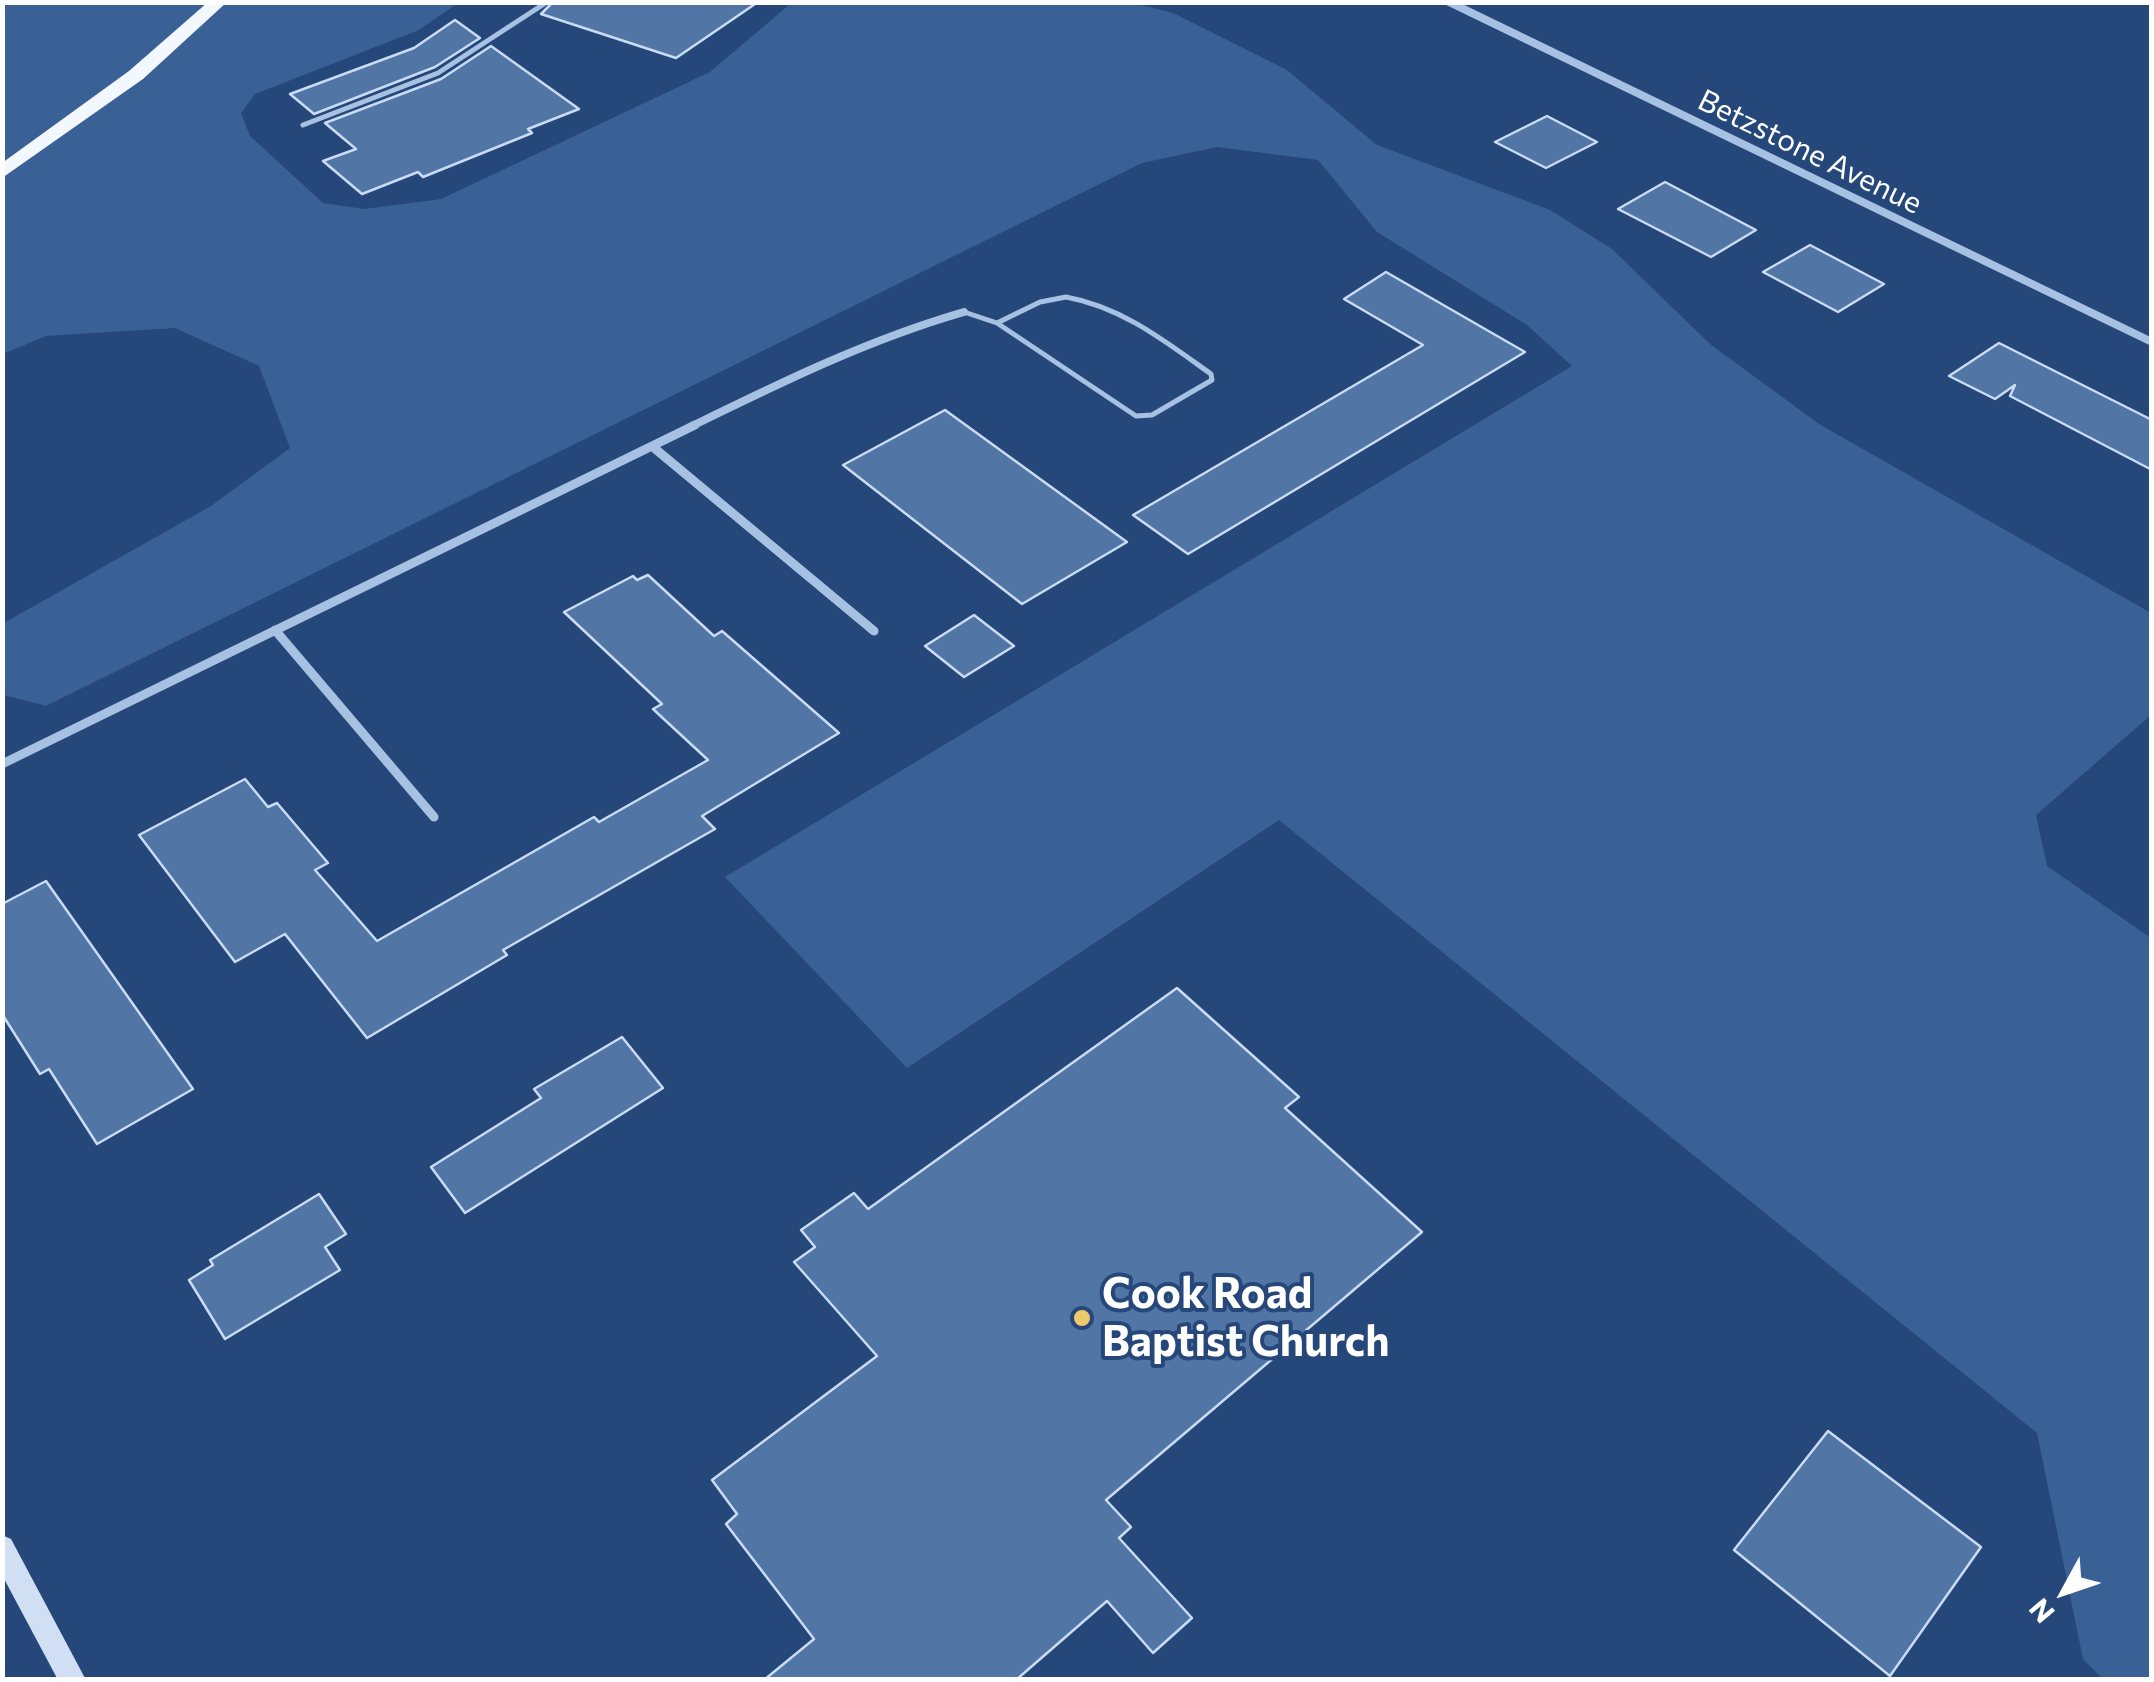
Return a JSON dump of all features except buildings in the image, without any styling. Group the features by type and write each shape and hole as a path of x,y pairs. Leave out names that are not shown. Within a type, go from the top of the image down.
{"highway":[{"path":"2,172 136,75 219,2"}],"main road":[{"path":"2,1548 74,1680"}],"street":[{"name":"Betzstone Avenue","path":"1449,2 2152,342"},
{"path":"2,764 860,346 964,312"},
{"path":"653,446 874,630"},
{"path":"274,630 434,816"}],"lane":[{"path":"303,125 438,72 547,2"},
{"path":"964,312 996,323 1136,416 1152,415 1212,380 1211,374 1116,310 1060,298 1046,299 996,323"}],"shaded area":[{"path":"1130,2 1173,13 1287,70 1377,145 1550,210 1612,249 1710,344 1819,424 2151,613 2151,715 2036,815 2047,866 2151,938 2151,1679 2103,1679 2083,1659 2037,1433 1279,820 907,1068 725,877 1572,366 1527,325 1377,232 1318,160 1217,147 1142,163 46,706 3,695 2,624 211,506 290,448 259,366 175,328 46,336 3,354 3,3 458,3 419,30 255,94 241,113 250,136 323,203 364,209 441,199 710,72 791,3"}],"place":[{"name":"Cook Road Baptist Church","path":"1082,1318"}]}
